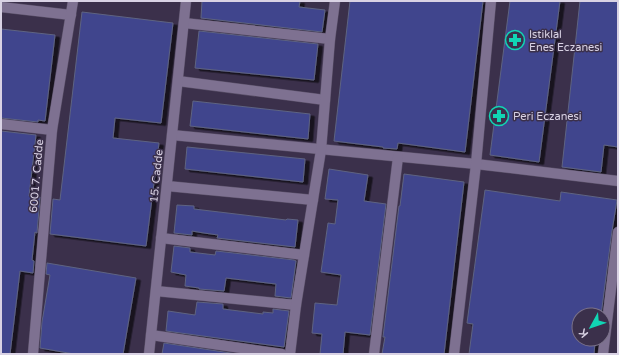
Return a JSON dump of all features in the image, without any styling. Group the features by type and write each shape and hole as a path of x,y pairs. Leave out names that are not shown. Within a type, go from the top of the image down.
{"street":[{"name":"60017. Cadde","path":"33,354 52,130 73,1"},
{"name":"15. Cadde","path":"149,354 186,1"},
{"path":"290,354 296,305 321,150 330,39 335,1"},
{"path":"454,354 476,164 491,1"},
{"path":"1,7 71,15"},
{"path":"184,23 330,39"},
{"path":"178,81 325,100"},
{"path":"1,124 52,130"},
{"path":"172,135 476,164 618,181"},
{"path":"374,354 398,156"},
{"path":"167,186 313,200"},
{"path":"603,354 618,232"},
{"path":"161,238 304,255"},
{"path":"156,291 296,305"},
{"path":"151,334 282,354"}],"building":[{"path":"202,1 300,1 299,7 325,10 322,32 201,18"},
{"path":"350,1 483,1 465,152 398,143 397,149 334,141"},
{"path":"510,1 560,1 539,162 490,155"},
{"path":"580,1 618,1 618,147 604,145 601,172 562,167"},
{"path":"82,12 173,23 161,123 115,118 113,138 159,143 146,246 50,234 53,199 60,200"},
{"path":"1,29 55,35 45,121 38,120 38,122 1,118"},
{"path":"199,31 318,44 314,80 195,68"},
{"path":"193,101 310,114 308,139 190,126"},
{"path":"1,131 36,135 29,196 40,197 37,233 35,232 32,260 34,261 33,273 20,271 10,354 1,354"},
{"path":"187,147 305,159 303,182 185,169"},
{"path":"329,169 368,175 364,201 386,204 370,335 345,332 343,354 320,354 322,334 312,333 315,303 337,305 341,275 321,272 328,223 335,224 338,200 325,199"},
{"path":"404,174 464,182 444,354 382,354"},
{"path":"485,190 560,201 561,192 617,200 602,307 571,307 571,347 595,347 594,354 469,354 473,324 467,323"},
{"path":"177,205 194,206 194,209 286,220 298,220 295,247 217,238 218,235 192,231 192,235 174,233"},
{"path":"174,246 190,248 190,252 215,255 216,251 294,260 296,261 291,298 275,296 276,284 226,278 224,291 185,286 186,275 171,272"},
{"path":"47,263 136,278 123,354 74,354 40,348 42,322 50,275 46,274"},
{"path":"197,302 223,304 223,309 263,314 263,312 273,313 273,309 289,311 284,347 166,331 168,311 195,315"},
{"path":"164,343 237,354 162,354"}],"place":[{"name":"Istiklal Enes Eczanesi","path":"515,40"},
{"name":"Peri Eczanesi","path":"499,116"}]}
